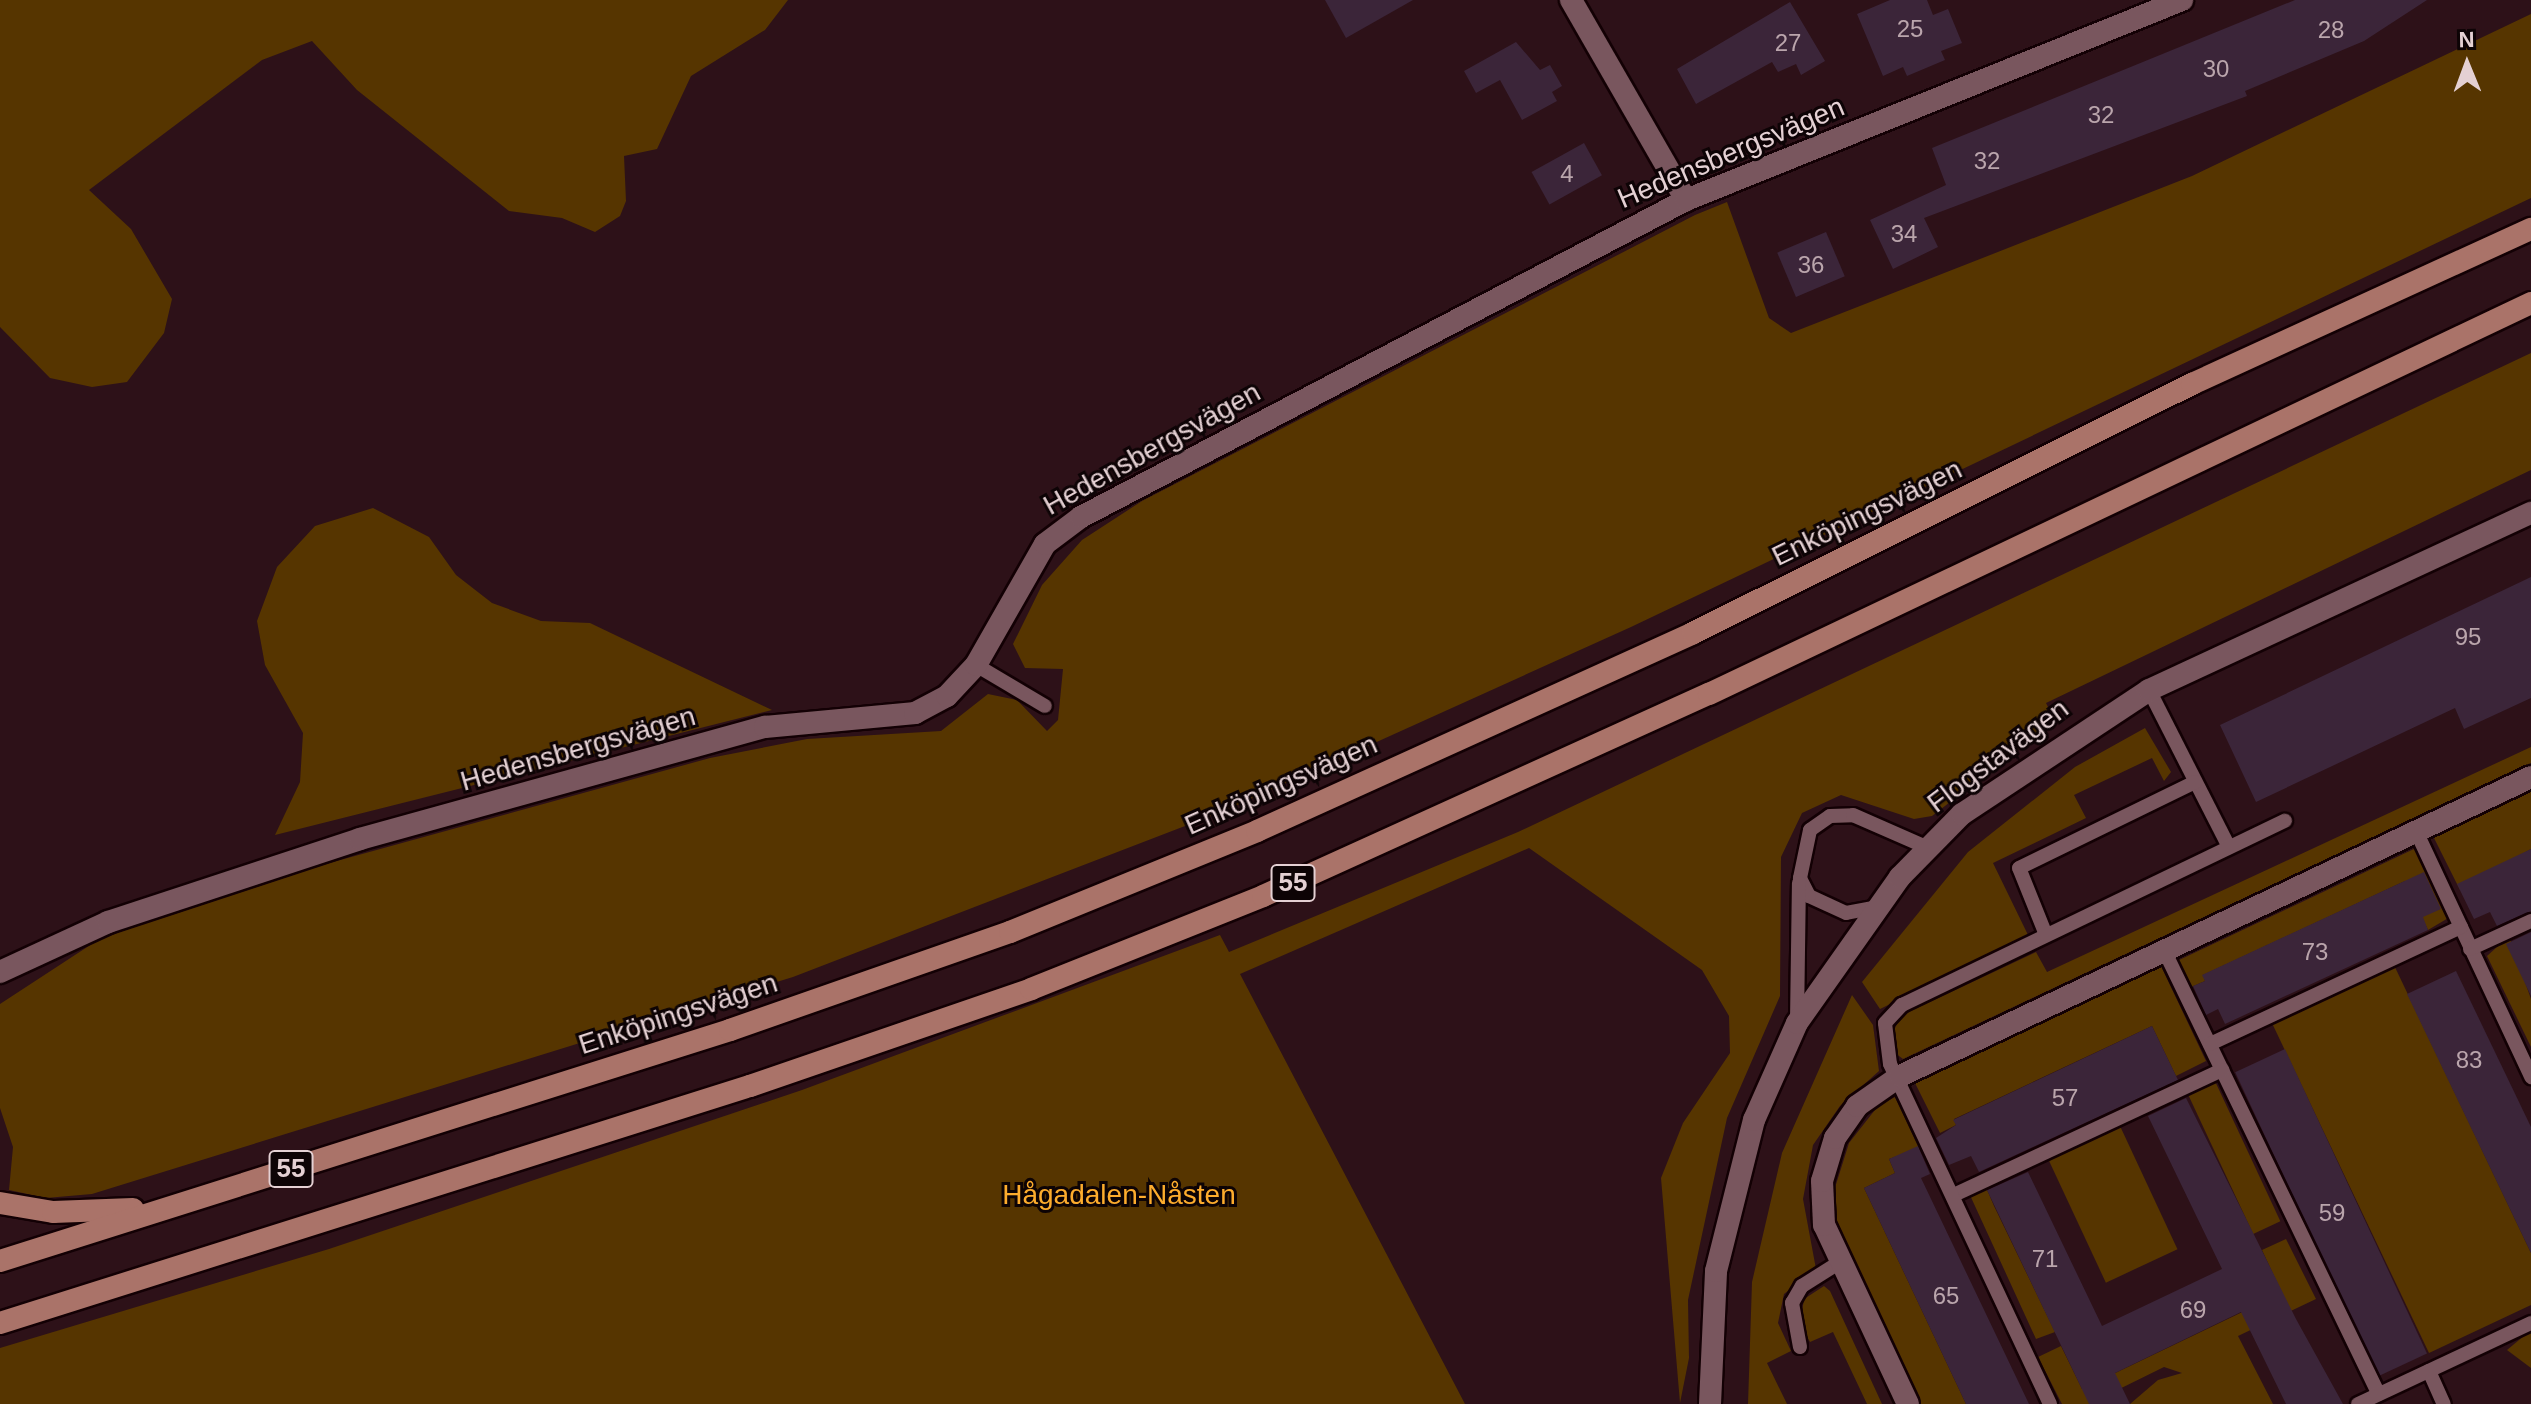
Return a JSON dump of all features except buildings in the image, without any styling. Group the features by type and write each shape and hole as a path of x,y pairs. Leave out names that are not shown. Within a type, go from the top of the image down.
{"main road":[{"name":"Enköpingsvägen","path":"0,1261 730,1030 1010,932 1257,831 1693,633 2192,384 2531,229"},
{"name":"55","path":"0,1323 750,1086 1031,989 1263,896 1709,694 2531,303"},
{"path":"0,1203 53,1212 163,1208"}],"street":[{"path":"1571,0 1686,200"},
{"name":"Hedensbergsvägen","path":"0,972 136,912 360,839 765,727 915,713 947,696 976,665 1045,544 1081,517 1686,200 2182,0"},
{"name":"Flogstavägen","path":"1710,1404 1716,1271 1731,1197 1797,1023 1872,908 1928,848 2011,778 2149,690 2531,513"},
{"path":"1908,1404 1824,1225 1822,1181 1835,1138 1857,1106 1900,1076 2531,777"}],"lane":[{"path":"976,665 1045,706"},
{"path":"2149,690 2229,847"},
{"path":"2046,935 2019,868 2195,782"},
{"path":"1797,1023 1800,878 1810,830 1830,816 1876,822 1928,848"},
{"path":"2050,1404 1900,1076 1883,1046 1885,1023 1902,1005 2285,821"},
{"path":"2416,831 2531,1077"},
{"path":"1800,878 1825,909 1872,908"},
{"path":"2470,949 2531,921"},
{"path":"2210,1044 2461,927"},
{"path":"2164,950 2379,1394"},
{"path":"1954,1195 2222,1070"},
{"path":"1800,1347 1792,1303 1802,1286 1840,1262"},
{"path":"2358,1404 2531,1323"},
{"path":"2429,1371 2444,1404"}],"green space":[{"path":"0,0 788,0 765,30 691,76 657,149 624,156 626,201 620,216 595,232 562,218 509,211 357,90 312,41 262,60 89,190 131,229 172,299 164,333 127,382 92,387 50,378 0,327"},
{"path":"2531,14 2531,198 1631,627 1224,811 793,977 92,1194 46,1198 9,1190 13,1147 0,1108 0,1004 101,938 235,889 710,758 807,739 941,731 988,694 1017,700 1047,731 1058,720 1063,669 1025,668 1013,644 1042,585 1082,540 1142,501 1695,215 1727,202 1769,318 1791,333 2192,176"},
{"name":"Hågadalen-Nåsten","path":"2531,353 2531,470 2046,703 2055,721 1932,816 1914,819 1841,795 1802,813 1781,857 1780,996 1727,1118 1688,1300 1689,1358 1680,1403 1661,1178 1683,1123 1730,1053 1729,1016 1702,970 1529,848 1240,974 1465,1404 0,1404 0,1348 329,1249 802,1090 1220,935 1229,952 1518,832"},
{"path":"373,508 429,537 456,575 492,603 541,621 590,623 772,710 275,835 300,782 303,733 265,665 257,621 277,567 315,526"},
{"path":"2145,728 2171,772 2164,781 2152,758 2074,795 2086,818 1993,863 2029,937 1880,1009 1862,982 1968,852 2075,767"},
{"path":"2531,747 2531,763 1903,1059 1895,1053 1891,1038 1900,1016 2036,952 2047,972"},
{"path":"2531,791 2531,849 2460,890 2433,836"},
{"path":"2416,848 2450,917 2428,930 2405,881 2203,975 2205,981 2189,988 2177,961"},
{"path":"2509,936 2531,999 2531,1047 2487,956"},
{"path":"2393,963 2531,1253 2531,1305 2429,1353 2271,1021"},
{"path":"2161,966 2206,1061 2176,1076 2152,1026 1954,1119 1956,1125 1940,1133 1915,1083"},
{"path":"1852,995 1873,1025 1879,1071 1840,1106 1813,1145 1803,1199 1816,1269 1784,1294 1778,1323 1791,1351 1767,1363 1787,1404 1748,1404 1752,1282 1782,1153"},
{"path":"2214,1079 2280,1221 2253,1234 2187,1092"},
{"path":"1895,1097 1919,1148 1889,1159 1895,1173 1864,1188 1966,1404 1918,1404 1836,1219 1833,1194 1849,1143 1878,1106"},
{"path":"2120,1126 2177,1249 2106,1283 2048,1159"},
{"path":"1985,1185 2055,1332 2036,1339 1969,1193"},
{"path":"2286,1239 2316,1299 2238,1336 2273,1404 2130,1404 2158,1380 2182,1373 2164,1367 2089,1404 2062,1404 2038,1357 2061,1346 2082,1389 2282,1293 2262,1250"},
{"path":"1824,1286 1830,1291 1882,1404 1867,1404 1833,1332 1810,1342 1800,1324 1804,1299"},
{"path":"2531,1330 2531,1368 2507,1350"}]}
